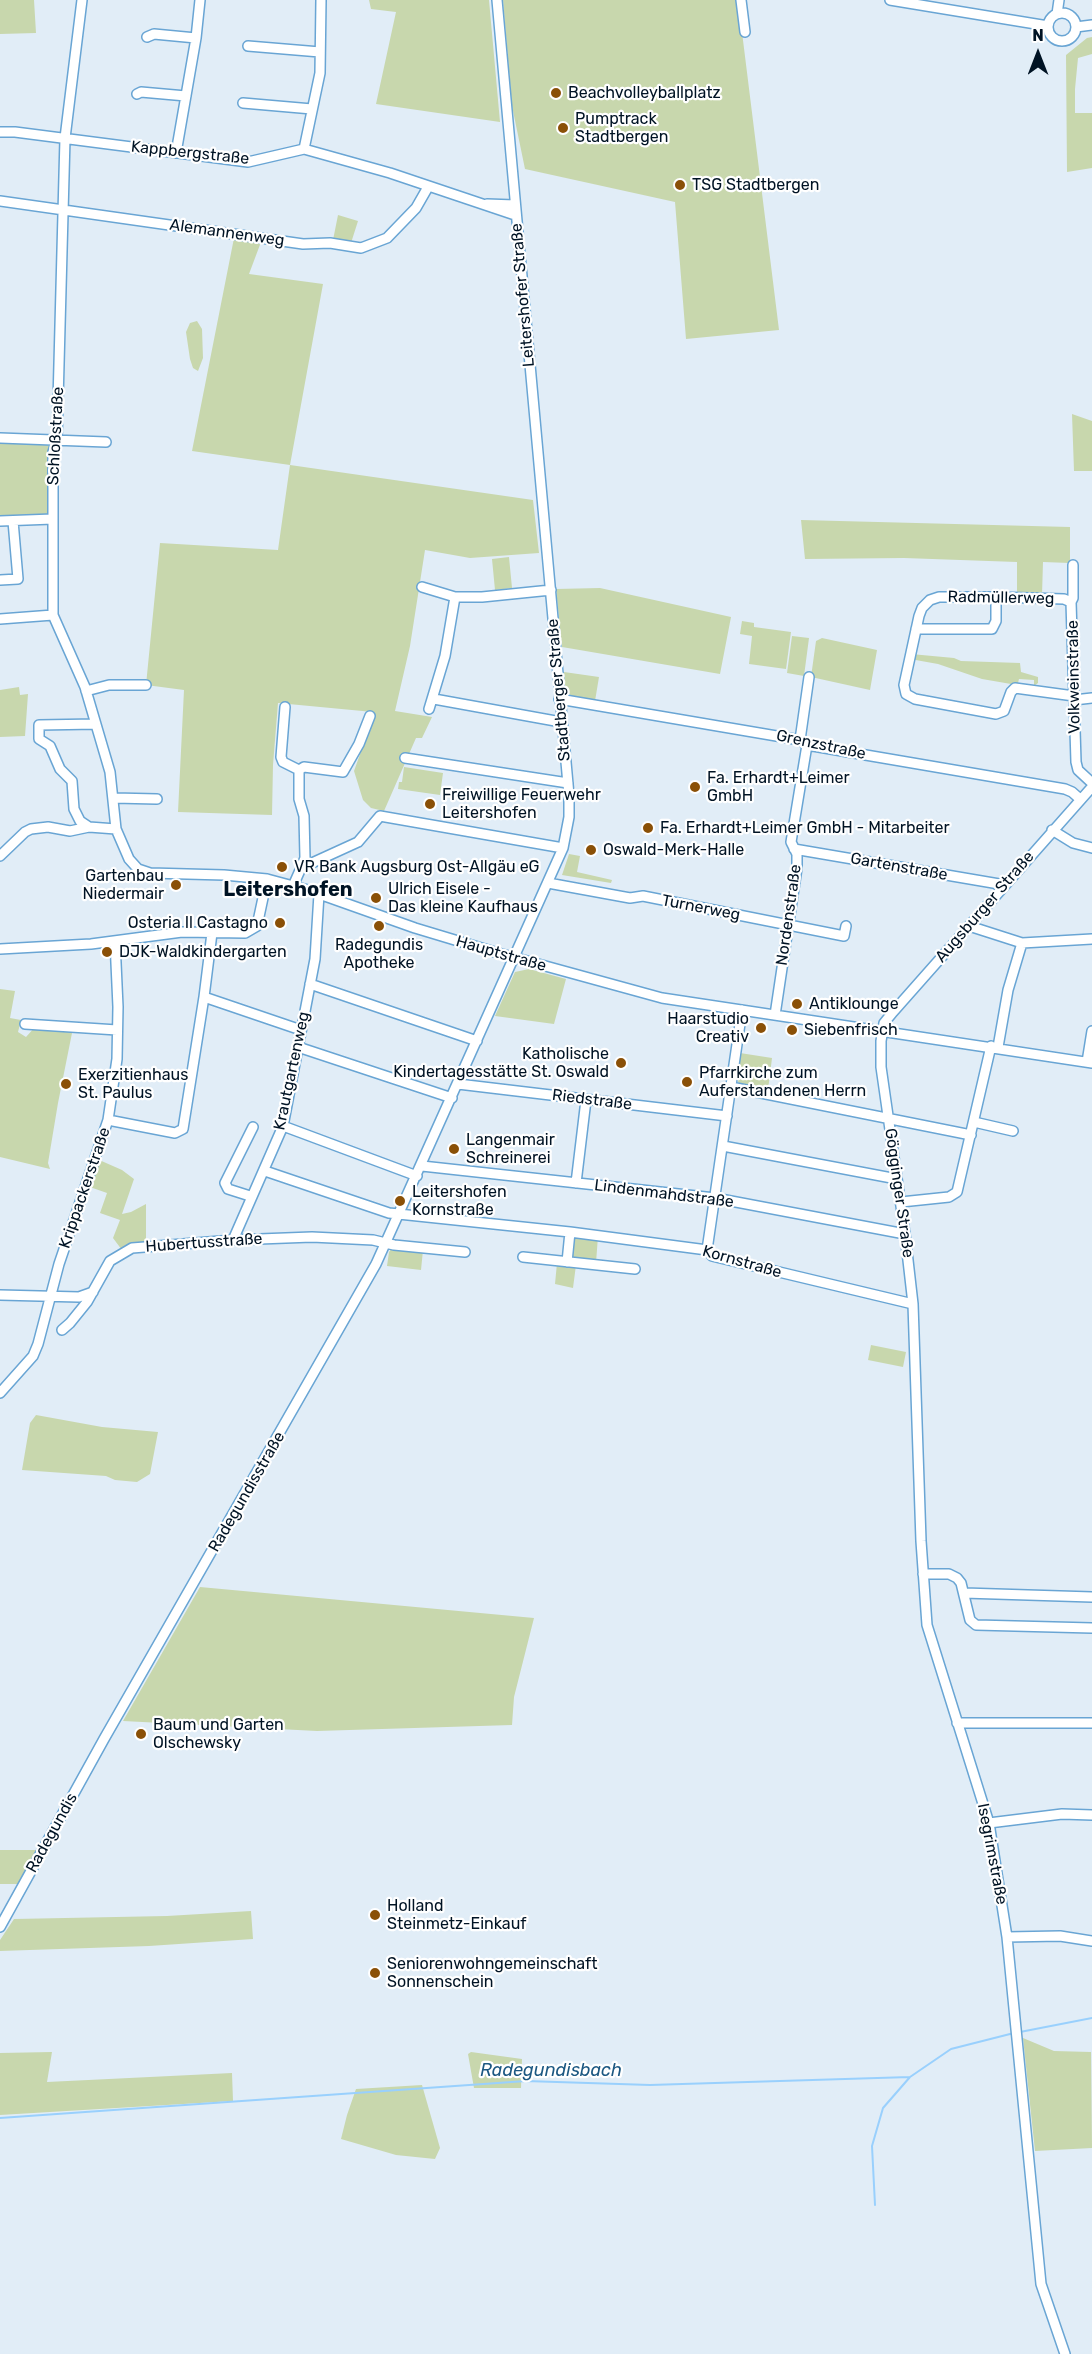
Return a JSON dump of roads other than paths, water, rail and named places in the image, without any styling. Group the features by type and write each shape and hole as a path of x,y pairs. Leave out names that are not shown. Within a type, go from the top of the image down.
{"street":[{"name":"Schloßstraße","path":"82,0 65,138 57,439 53,452 53,615 75,661 86,691 110,772 116,829 129,859"},
{"path":"176,153 196,38 200,0"},
{"path":"304,149 320,73 321,0"},
{"name":"Leitershofer Straße","path":"497,0 551,590"},
{"path":"741,0 745,32"},
{"path":"890,0 1048,26"},
{"path":"1059,0 1062,14"},
{"path":"1062,14 1064,0"},
{"path":"1062,14 1073,19 1076,27 1070,38 1061,41 1050,35 1048,26 1050,19 1062,14"},
{"path":"1076,27 1092,25"},
{"path":"147,36 154,34 196,38"},
{"path":"248,46 320,52"},
{"path":"137,94 141,92 186,96"},
{"path":"243,104 312,109"},
{"name":"Kappbergstraße","path":"0,132 65,138 248,162 304,149 374,168 515,215"},
{"name":"Alemannenweg","path":"0,201 303,244 320,243 361,248 387,238 417,207 428,187"},
{"name":"Kappbergstraße","path":"479,204 514,205"},
{"path":"0,438 106,442"},
{"path":"0,521 53,519"},
{"path":"0,580 18,579 13,521"},
{"name":"Volkweinstraße","path":"1072,565 1076,762 1078,770 1092,785"},
{"path":"422,587 455,597 482,597 551,590"},
{"name":"Stadtberger Straße","path":"515,958 563,848 569,817 551,590"},
{"path":"429,709 434,699 445,656 455,597"},
{"path":"916,629 984,631 992,629 996,621 996,597"},
{"name":"Radmüllerweg","path":"1071,602 1064,599 996,597 933,599 922,608 904,685 906,694 915,699 996,714 1004,711 1011,692 1015,688 1074,698"},
{"path":"0,619 53,615"},
{"name":"Nordenstraße","path":"775,1015 798,858 791,842 809,677"},
{"path":"86,691 109,685 146,685"},
{"path":"1074,698 1092,698"},
{"path":"434,699 561,722"},
{"name":"Grenzstraße","path":"559,699 1065,789 1080,799"},
{"path":"285,707 281,757 283,762 298,770"},
{"path":"298,770 304,767 343,772 359,744 369,716"},
{"path":"89,827 80,821 74,809 72,781 60,769 50,746 39,738 39,724 96,724"},
{"path":"405,758 568,783"},
{"path":"293,886 304,858 304,816 299,799 298,770"},
{"name":"Augsburger Straße","path":"882,1030 884,1023 893,1012 1092,785"},
{"path":"114,798 157,799"},
{"path":"301,868 358,842 380,816 563,848"},
{"path":"0,856 31,829 48,826 70,831 89,827 116,829"},
{"path":"1052,830 1073,843 1092,848"},
{"name":"Gartenstraße","path":"794,849 1005,885"},
{"name":"Hauptstraße","path":"129,859 138,869 150,873 267,879 515,958 662,998 1089,1062"},
{"path":"0,949 115,941 163,933 245,933 257,926 267,879"},
{"name":"Turnerweg","path":"548,883 630,898 643,896 844,936 846,926"},
{"name":"Krautgartenweg","path":"232,1240 250,1196 265,1171 283,1126 317,945 319,894"},
{"path":"969,926 1022,943 1092,939"},
{"path":"108,1120 174,1133 183,1129 212,933"},
{"name":"Krippackerstraße","path":"0,1393 33,1356 38,1344 59,1264 108,1120 117,1059 115,941"},
{"path":"901,1203 949,1197 957,1192 1022,943"},
{"name":"Radegundisstraße","path":"104,1739 373,1271 515,958"},
{"path":"310,984 477,1041"},
{"path":"204,996 301,1030"},
{"path":"706,1250 742,1010"},
{"path":"25,1024 117,1030"},
{"name":"Gögginger Straße","path":"882,1030 881,1067 905,1234 916,1356"},
{"path":"1089,1062 1092,1031"},
{"path":"298,1047 452,1098"},
{"name":"Riedstraße","path":"458,1084 727,1116"},
{"path":"731,1086 971,1136"},
{"path":"576,1183 586,1100"},
{"path":"974,1122 1013,1131"},
{"path":"283,1126 417,1176"},
{"path":"250,1196 228,1189 225,1183 253,1127"},
{"path":"723,1146 897,1179"},
{"name":"Lindenmahdstraße","path":"422,1166 715,1198 905,1234"},
{"name":"Kornstraße","path":"265,1171 389,1213 570,1232 706,1250 711,1256 912,1304"},
{"path":"567,1262 570,1232"},
{"name":"Hubertusstraße","path":"62,1330 78,1315 110,1261 132,1248 232,1240 312,1238 373,1240 386,1243"},
{"path":"386,1243 465,1252"},
{"path":"522,1257 635,1269"},
{"path":"0,1295 79,1297 94,1291"},
{"name":"Isegrimstraße","path":"916,1356 921,1541 927,1625 988,1823 1007,1936 1041,2284 1065,2354"},
{"path":"923,1574 943,1573 954,1576 961,1583 970,1620 976,1625 1092,1628"},
{"path":"964,1593 1092,1597"},
{"path":"957,1723 1092,1723"},
{"name":"Radegundis","path":"0,1928 104,1739"},
{"path":"988,1823 1062,1814 1092,1815"},
{"path":"1007,1936 1060,1936 1092,1941"}],"waterway":[{"name":"Radegundisbach","path":"1020,2032 1092,2018"},
{"name":"Radegundisbach","path":"0,2118 526,2081 650,2085 910,2077 951,2049 1014,2033"},
{"path":"875,2205 872,2146 883,2108 910,2077"}],"place":[{"name":"Beachvolleyballplatz","path":"556,93"},
{"name":"Pumptrack Stadtbergen","path":"563,128"},
{"name":"TSG Stadtbergen","path":"680,185"},
{"name":"Fa. Erhardt+Leimer GmbH","path":"695,787"},
{"name":"Freiwillige Feuerwehr Leitershofen","path":"430,804"},
{"name":"Fa. Erhardt+Leimer GmbH - Mitarbeiter","path":"648,828"},
{"name":"Oswald-Merk-Halle","path":"591,850"},
{"name":"VR Bank Augsburg Ost-Allgäu eG","path":"282,867"},
{"name":"Gartenbau Niedermair","path":"176,885"},
{"name":"Ulrich Eisele - Das kleine Kaufhaus","path":"376,898"},
{"name":"Osteria Il Castagno","path":"280,923"},
{"name":"Radegundis Apotheke","path":"379,926"},
{"name":"DJK-Waldkindergarten","path":"107,952"},
{"name":"Antiklounge","path":"797,1004"},
{"name":"Haarstudio Creativ","path":"761,1028"},
{"name":"Siebenfrisch","path":"792,1030"},
{"name":"Katholische Kindertagesstätte St. Oswald","path":"621,1063"},
{"name":"Pfarrkirche zum Auferstandenen Herrn","path":"687,1082"},
{"name":"Exerzitienhaus St. Paulus","path":"66,1084"},
{"name":"Langenmair Schreinerei","path":"454,1149"},
{"name":"Leitershofen Kornstraße","path":"400,1201"},
{"name":"Baum und Garten Olschewsky","path":"141,1734"},
{"name":"Holland Steinmetz-Einkauf","path":"375,1915"},
{"name":"Seniorenwohngemeinschaft Sonnenschein","path":"375,1973"}],"district":[{"name":"Leitershofen","path":"288,890"}]}
